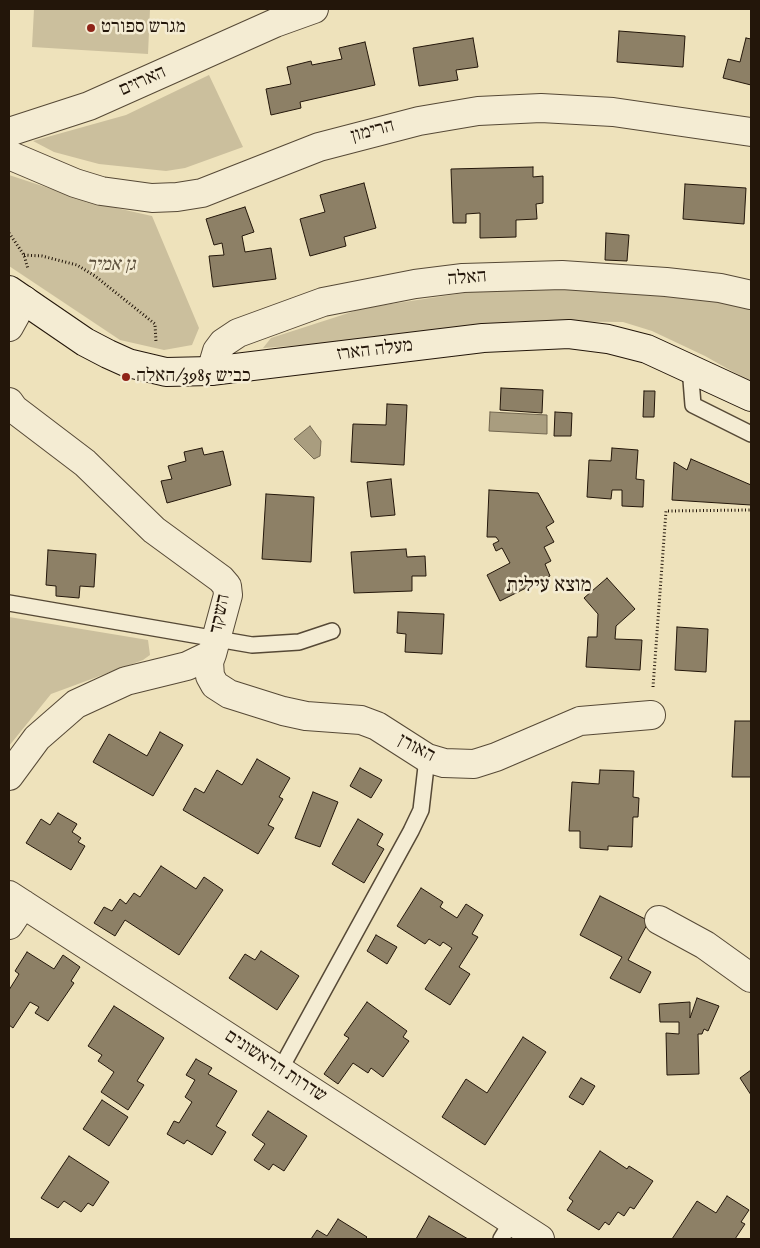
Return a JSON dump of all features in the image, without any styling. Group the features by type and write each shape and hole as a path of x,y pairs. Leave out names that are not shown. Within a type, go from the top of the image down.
{"street":[{"name":"הארזים","path":"9,132 89,106 269,16 314,9"},
{"name":"הרימון","path":"9,155 50,174 84,186 126,196 177,198 202,193 320,147 419,120 478,111 541,108 613,112 751,132"},
{"name":"האלה","path":"211,371 217,351 227,339 238,333 323,302 415,284 492,277 562,275 666,282 720,288 751,295"},
{"name":"מעלה הארז","path":"16,295 86,342 108,354 128,363 158,370 184,373 211,371 455,341 542,334 578,335 621,342 647,350 690,367 751,397"},
{"path":"9,327 16,295"},
{"name":"השקד","path":"9,402 14,409 85,463 148,526 222,579 227,586 228,594 214,646 187,666 126,681 76,704 37,738 9,776"},
{"name":"האורן","path":"214,646 209,662 210,676 215,685 229,694 282,711 306,716 361,720 377,726 427,758 444,763 474,764 496,757 580,721 651,716"},
{"name":"שדרות הראשונים","path":"13,908 280,1070 506,1230 540,1239"},
{"path":"659,920 705,945 751,978"}],"lane":[{"path":"690,367 692,405 751,434"},
{"path":"9,603 214,646 264,646 299,642 332,631"},
{"path":"280,1070 421,810 427,758"}],"path":[{"path":"24,255 42,256 77,265 155,324 158,370"},
{"path":"651,716 666,511 751,510"}],"green space":[{"name":"מגרש ספורט","path":"34,9 150,9 148,54 32,47"},
{"path":"209,75 243,147 185,168 166,171 99,164 54,152 33,141 126,115"},
{"name":"גן אמיר","path":"9,175 94,203 152,216 199,328 192,345 164,350 120,340 9,266"},
{"path":"561,286 672,291 751,307 751,382 705,356 652,331 623,322 517,321 359,341 263,348 271,338 364,308 471,292"},
{"path":"9,617 148,640 150,655 143,660 51,694 9,746"}],"shaded area":[{"path":"490,412 547,415 547,434 489,431"},
{"path":"310,426 321,441 320,456 314,459 294,439"}],"building":[{"path":"619,31 685,36 683,67 617,62"},
{"path":"473,38 478,67 456,70 458,80 419,86 413,48"},
{"path":"746,38 751,39 751,85 723,78 728,59 740,62"},
{"path":"365,42 375,85 300,102 301,108 271,115 266,89 291,84 287,67 311,61 312,65 342,59 339,48"},
{"path":"533,167 533,177 543,176 543,203 536,204 537,219 516,220 516,237 480,238 480,213 466,214 466,223 453,223 451,169"},
{"path":"364,183 376,228 344,237 346,246 310,256 300,219 325,212 320,195"},
{"path":"685,184 746,188 744,224 683,219"},
{"path":"245,207 254,232 242,236 245,252 271,248 276,279 213,287 209,256 224,255 222,243 214,245 206,219"},
{"path":"606,233 629,235 627,261 605,260"},
{"path":"501,388 543,390 542,413 500,410"},
{"path":"644,391 655,391 654,417 643,417"},
{"path":"387,404 407,405 404,465 351,462 353,424 386,425"},
{"path":"555,412 572,413 571,436 554,436"},
{"path":"202,448 204,455 223,451 231,485 167,503 161,481 172,479 168,466 186,461 184,452"},
{"path":"612,448 638,450 636,479 644,480 643,507 622,506 622,490 612,490 611,499 587,497 589,460 611,461"},
{"path":"691,459 751,485 751,505 672,500 674,462 687,470"},
{"path":"391,479 395,515 371,517 367,482"},
{"path":"489,490 538,493 554,522 546,527 554,542 544,547 551,561 545,564 550,576 500,601 487,575 510,563 502,548 496,551 493,544 499,541 496,537 487,537"},
{"path":"266,494 314,497 311,562 262,559"},
{"path":"406,549 407,557 425,556 426,576 412,576 412,591 354,593 351,552"},
{"path":"48,550 96,554 94,587 80,586 79,598 56,596 56,586 46,585"},
{"path":"607,578 635,609 616,626 615,639 642,640 640,670 586,667 588,637 597,637 598,614 584,598"},
{"path":"398,612 444,614 442,654 405,652 406,634 397,633"},
{"path":"677,627 708,629 706,672 675,670"},
{"path":"735,721 751,721 751,777 732,777"},
{"path":"160,732 183,745 153,796 93,762 109,734 147,756"},
{"path":"257,759 290,778 279,797 283,799 268,825 274,828 258,854 183,810 195,788 204,793 217,770 242,785"},
{"path":"360,768 382,780 371,798 350,786"},
{"path":"600,770 634,771 633,797 639,798 638,817 633,817 632,847 608,846 608,850 580,848 580,831 569,831 572,782 599,784"},
{"path":"313,792 338,802 320,847 295,838"},
{"path":"58,813 77,824 72,832 81,838 78,842 85,846 71,870 26,843 41,819 50,825"},
{"path":"358,819 383,834 377,845 384,849 364,883 332,864"},
{"path":"161,866 196,889 204,877 223,890 179,955 125,920 115,936 94,923 104,907 112,911 120,899 126,904 134,893 140,897"},
{"path":"421,888 443,902 440,907 457,918 466,904 483,915 472,934 478,937 459,967 470,974 450,1005 425,989 452,948 443,942 440,946 429,939 425,944 397,926"},
{"path":"600,896 649,921 628,960 651,972 640,993 610,978 622,957 580,935"},
{"path":"376,935 397,947 387,964 367,951"},
{"path":"261,951 299,976 277,1010 229,978 245,954 255,960"},
{"path":"27,952 54,969 63,955 80,967 71,981 74,983 48,1021 35,1013 39,1007 30,1002 13,1028 9,1025 9,990 19,974 15,971"},
{"path":"697,998 719,1006 708,1031 704,1029 702,1034 698,1034 699,1074 667,1075 666,1033 679,1034 679,1022 660,1022 659,1004 690,1002 690,1018"},
{"path":"367,1002 407,1031 403,1037 409,1041 383,1077 371,1068 368,1073 353,1063 338,1084 324,1074 349,1038 344,1035"},
{"path":"114,1006 164,1038 137,1081 144,1085 128,1110 101,1092 114,1072 98,1061 102,1055 88,1046"},
{"path":"523,1037 546,1052 485,1145 442,1117 466,1079 487,1093"},
{"path":"196,1059 212,1068 208,1074 237,1091 216,1126 226,1132 212,1155 187,1140 184,1144 167,1134 174,1121 179,1123 192,1102 185,1097 195,1080 186,1075"},
{"path":"751,1070 751,1095 740,1078"},
{"path":"581,1078 595,1086 583,1105 569,1097"},
{"path":"102,1100 128,1117 109,1146 83,1129"},
{"path":"268,1111 307,1136 284,1171 273,1164 269,1170 254,1160 265,1144 252,1135"},
{"path":"600,1151 627,1169 629,1166 653,1181 634,1209 630,1207 624,1216 618,1212 609,1225 605,1222 599,1230 567,1210 573,1201 569,1198"},
{"path":"69,1156 109,1182 93,1206 88,1203 81,1212 64,1201 58,1208 41,1198"},
{"path":"727,1196 749,1210 741,1222 745,1224 735,1239 672,1239 697,1201 716,1213"},
{"path":"429,1216 468,1239 416,1239"},
{"path":"338,1219 367,1237 365,1239 311,1239 317,1230 327,1236"}],"place":[{"name":"מגרש ספורט","path":"91,28"},
{"name":"כביש 3985/האלה","path":"126,377"}],"district":[{"name":"מוצא עילית","path":"549,587"}]}
